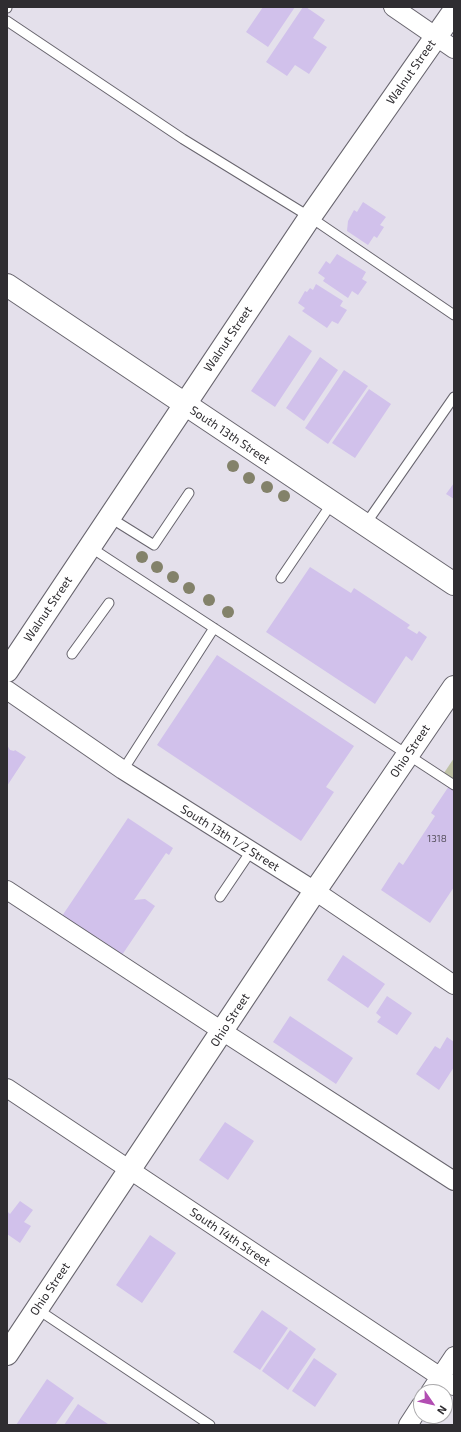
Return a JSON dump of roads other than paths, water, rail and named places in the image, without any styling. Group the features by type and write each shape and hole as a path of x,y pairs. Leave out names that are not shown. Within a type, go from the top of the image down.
{"street":[{"path":"393,7 454,48"},
{"name":"Walnut Street","path":"7,671 310,218 454,11"},
{"name":"South 13th Street","path":"7,285 454,584"},
{"name":"Ohio Street","path":"7,1354 315,891 454,687"},
{"name":"South 13th 1/2 Street","path":"7,690 123,770 315,891 454,986"},
{"path":"7,890 454,1181"},
{"name":"South 14th Street","path":"7,1088 447,1382"},
{"path":"447,1382 454,1356"}],"lane":[{"path":"7,21 183,139 310,218 454,315"},
{"path":"365,525 454,397"},
{"path":"110,518 154,545 189,493"},
{"path":"281,578 332,503"},
{"path":"90,546 454,785"},
{"path":"72,654 108,603"},
{"path":"123,770 214,628"},
{"path":"220,896 251,851"},
{"path":"37,1309 210,1425"}]}
